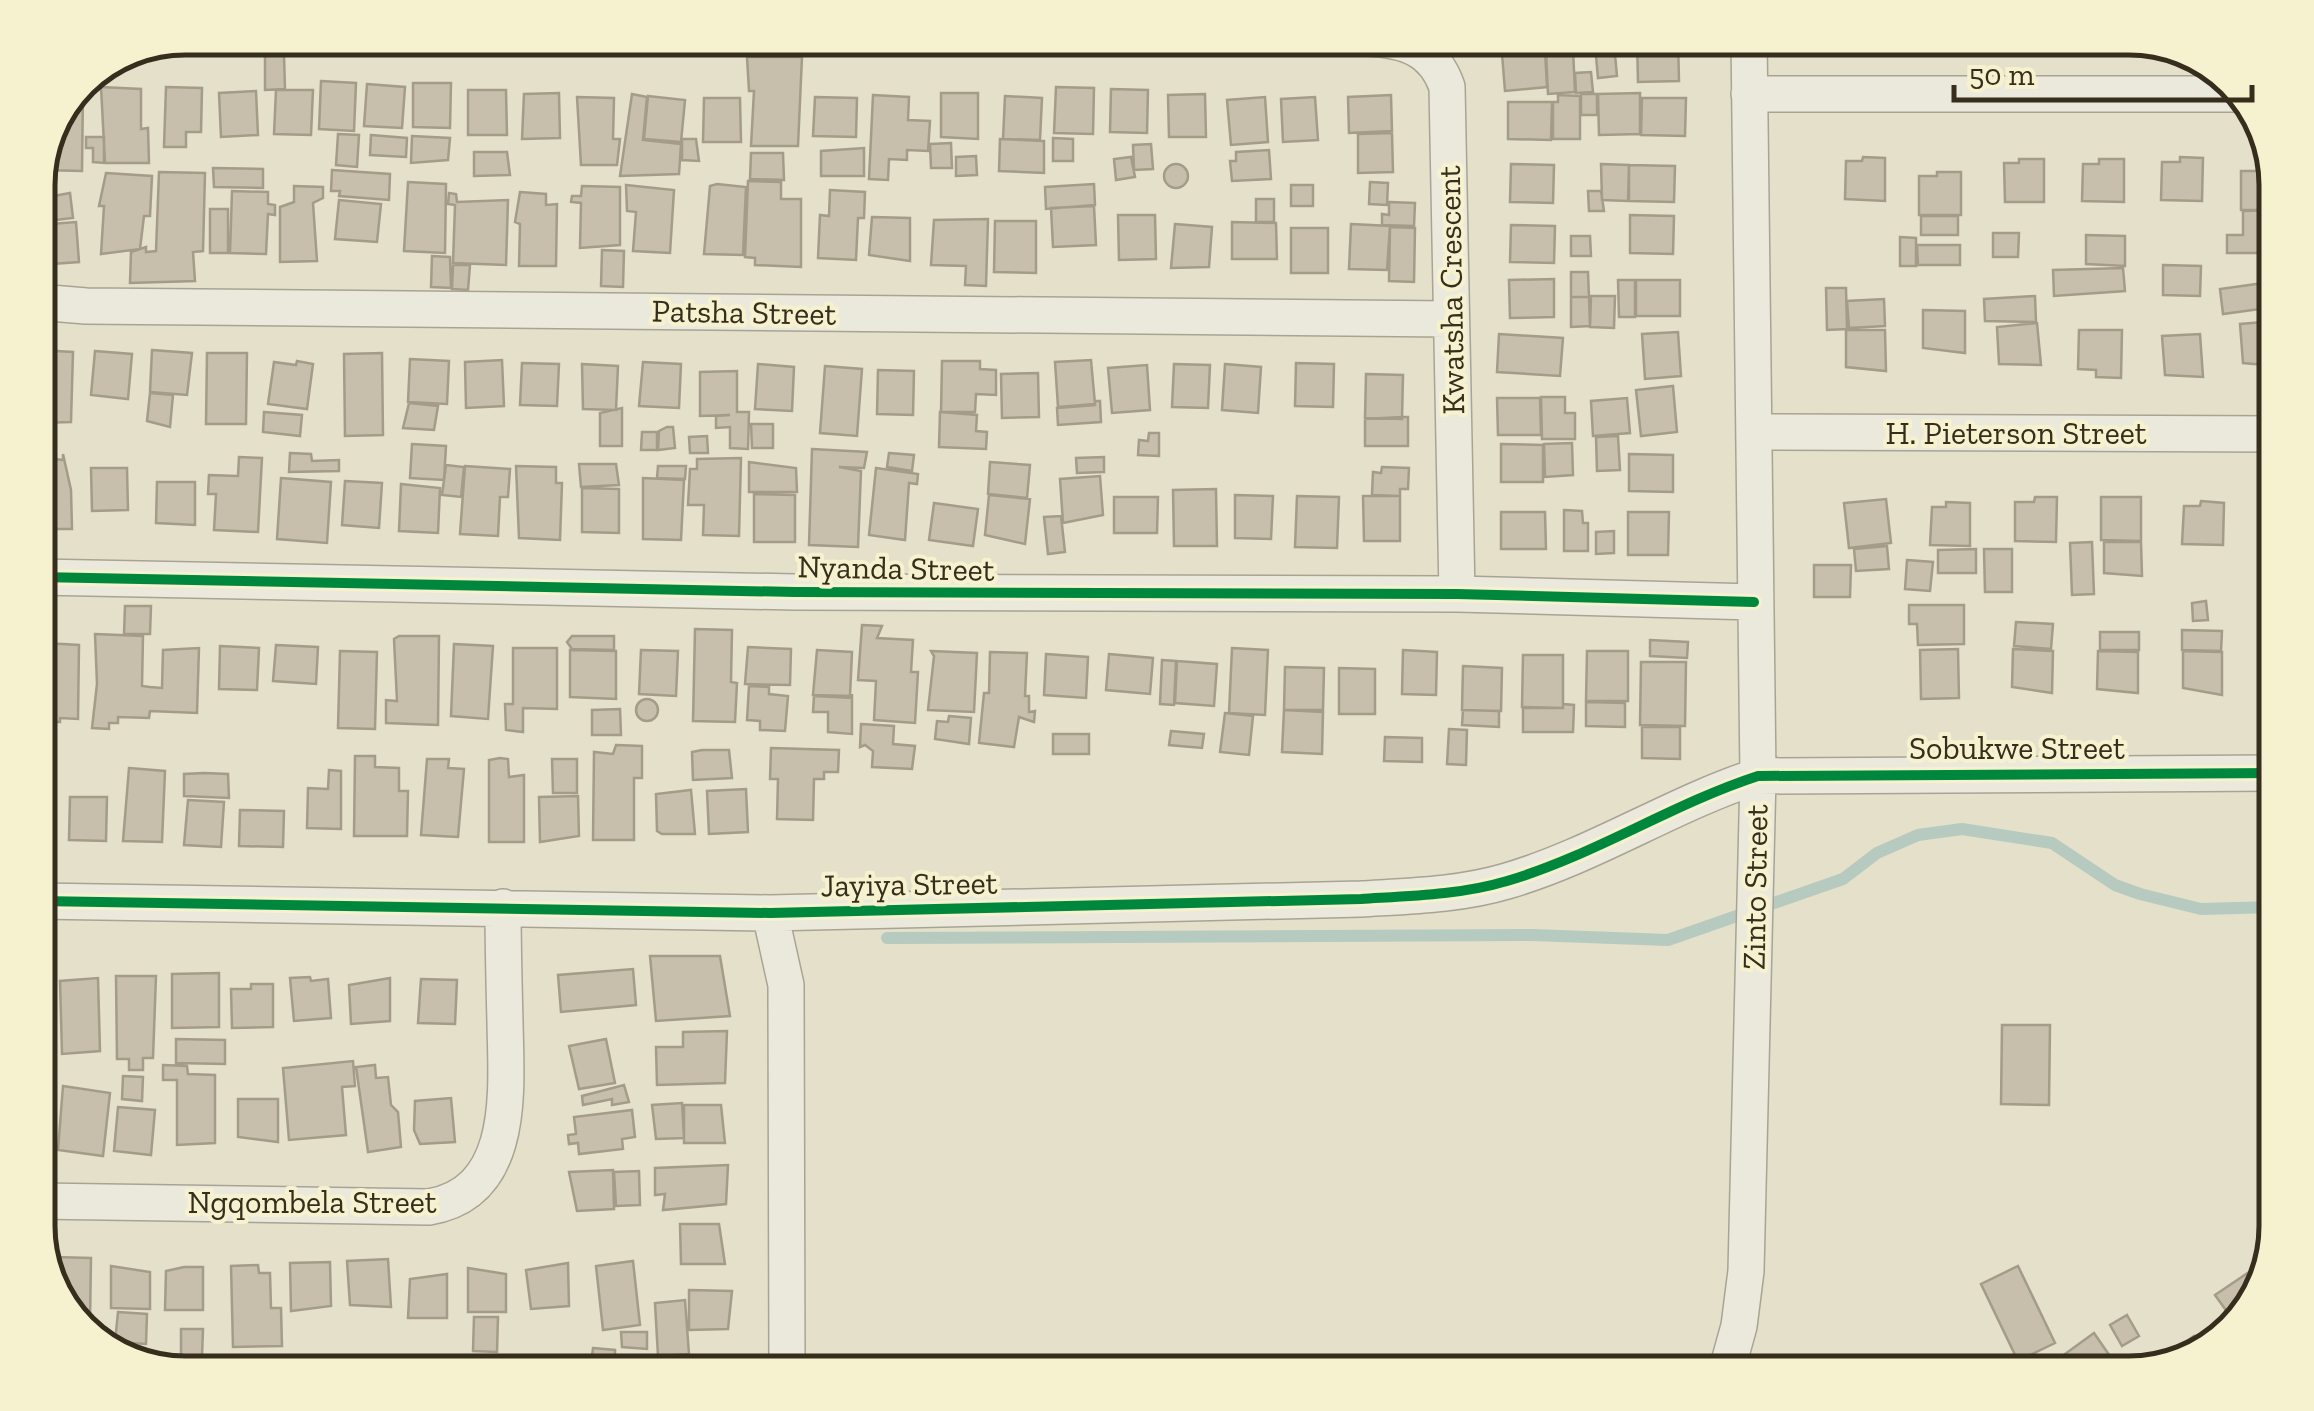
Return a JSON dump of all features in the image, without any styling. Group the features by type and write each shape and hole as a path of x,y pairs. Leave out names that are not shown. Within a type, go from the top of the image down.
{"street":[{"name":"Kwatsha Crescent","path":"1428,55 1440,67 1447,86 1457,594"},
{"name":"Zinto Street","path":"1731,1356 1746,1271 1758,776 1749,55"},
{"path":"1748,94 2222,94"},
{"name":"Patsha Street","path":"55,303 146,307 1450,319"},
{"name":"H. Pieterson Street","path":"1755,432 2259,434"},
{"name":"Nyanda Street","path":"55,577 795,592 1457,594 1754,602"},
{"name":"Sobukwe Street","path":"1758,776 2259,774"},
{"name":"Jayiya Street","path":"55,901 770,912 1446,894 1505,882 1561,862 1758,776"},
{"name":"Ngqombela Street","path":"55,1201 429,1207 462,1196 487,1168 507,1117 503,907"},
{"path":"770,912 786,985 786,1356"}],"building":[{"path":"284,55 285,89 265,90 265,56"},
{"path":"1502,55 1545,55 1547,87 1505,91"},
{"path":"1546,55 1573,55 1575,92 1548,94"},
{"path":"1596,55 1615,55 1617,76 1598,78"},
{"path":"1637,55 1678,55 1679,81 1638,82"},
{"path":"747,57 802,57 798,146 751,146 754,91 749,91"},
{"path":"1591,72 1593,92 1576,93 1575,73"},
{"path":"321,81 356,83 354,131 319,129"},
{"path":"413,83 451,83 450,128 413,127"},
{"path":"367,84 405,87 402,128 364,126"},
{"path":"101,87 141,89 141,129 148,128 149,163 105,163"},
{"path":"166,87 202,88 201,132 186,132 186,147 164,147"},
{"path":"1056,87 1094,88 1093,134 1054,133"},
{"path":"1111,89 1148,90 1147,133 1110,132"},
{"path":"276,90 313,90 311,135 274,134"},
{"path":"468,90 506,90 507,135 468,135"},
{"path":"256,91 258,135 221,137 219,93"},
{"path":"559,93 560,138 522,139 524,94"},
{"path":"941,93 978,93 978,139 941,137"},
{"path":"1640,93 1640,134 1599,135 1598,94"},
{"path":"632,94 647,97 643,140 681,144 679,174 620,176"},
{"path":"1205,94 1206,137 1169,137 1168,95"},
{"path":"1581,94 1597,94 1597,115 1581,115"},
{"path":"873,95 909,97 908,120 930,121 928,151 907,150 907,160 889,159 888,180 869,179"},
{"path":"1391,95 1392,131 1349,133 1348,97"},
{"path":"1558,95 1580,96 1580,139 1553,139 1553,102 1558,102"},
{"path":"648,96 685,100 681,142 644,139"},
{"path":"1005,96 1042,98 1040,140 1003,139"},
{"path":"577,97 614,98 613,139 620,139 617,165 581,165"},
{"path":"815,97 857,98 856,137 813,136"},
{"path":"1265,97 1268,142 1231,145 1227,100"},
{"path":"1315,97 1318,140 1283,142 1281,99"},
{"path":"704,98 740,98 741,142 703,142"},
{"path":"1642,98 1686,98 1685,136 1641,135"},
{"path":"1508,102 1552,102 1551,140 1508,139"},
{"path":"83,105 82,171 56,170 68,128"},
{"path":"1392,133 1393,172 1358,173 1358,134"},
{"path":"338,134 359,135 357,167 336,165"},
{"path":"371,135 407,138 406,157 370,155"},
{"path":"412,136 450,138 448,160 411,163"},
{"path":"86,137 104,137 104,163 93,162 93,148 86,148"},
{"path":"1053,138 1073,139 1073,161 1053,161"},
{"path":"682,139 696,139 699,161 682,160"},
{"path":"1000,139 1044,141 1044,173 999,171"},
{"path":"951,143 952,168 931,168 930,144"},
{"path":"1151,144 1153,169 1134,170 1133,145"},
{"path":"864,148 864,176 821,176 821,151"},
{"path":"1269,150 1271,179 1232,181 1230,161 1236,161 1236,152"},
{"path":"474,152 507,152 510,175 474,176"},
{"path":"751,153 783,153 784,180 750,179"},
{"path":"976,156 977,175 956,176 956,157"},
{"path":"1131,157 1135,177 1116,180 1114,159"},
{"path":"1863,157 1885,158 1885,201 1845,199 1846,161 1862,161"},
{"path":"2180,157 2203,158 2202,201 2161,200 2162,162 2180,162"},
{"path":"2019,159 2044,159 2044,202 2005,202 2004,163 2019,163"},
{"path":"2099,159 2124,159 2124,202 2082,201 2083,164 2099,164"},
{"path":"1176,164 1188,176 1176,188 1164,176"},
{"path":"1511,164 1554,165 1553,203 1510,202"},
{"path":"1601,164 1629,165 1628,201 1602,200"},
{"path":"1629,165 1675,166 1674,202 1629,201"},
{"path":"213,168 263,169 263,188 214,187"},
{"path":"332,170 390,174 389,200 339,196 340,191 331,191"},
{"path":"2241,171 2258,171 2259,210 2241,210"},
{"path":"159,172 205,173 203,251 193,252 195,281 130,283 131,252 146,247 146,252 156,251"},
{"path":"1937,172 1961,172 1961,215 1919,215 1919,176 1937,176"},
{"path":"106,173 152,176 150,216 144,216 140,249 101,254 104,206 99,206"},
{"path":"748,181 781,182 781,199 801,199 801,267 755,265 755,258 745,257"},
{"path":"408,182 446,184 445,253 404,251"},
{"path":"1370,182 1388,183 1387,205 1369,204"},
{"path":"1094,184 1095,205 1046,209 1045,187"},
{"path":"626,185 674,190 670,253 633,251 636,212 627,211"},
{"path":"1291,185 1313,185 1313,206 1291,206"},
{"path":"294,186 323,187 323,198 313,203 317,261 280,262 280,207 294,202"},
{"path":"582,186 620,187 620,245 580,248 581,203 571,202 572,196 581,196"},
{"path":"710,186 746,187 743,255 704,254"},
{"path":"830,190 865,192 864,218 858,218 856,260 818,258 820,215 829,216"},
{"path":"232,191 268,192 268,204 275,205 275,215 268,214 266,254 230,253"},
{"path":"1588,191 1601,191 1604,211 1589,211"},
{"path":"520,192 546,194 546,205 557,204 556,266 519,266 520,224 515,222"},
{"path":"70,193 73,218 55,220 55,196"},
{"path":"449,193 456,194 457,202 508,200 506,265 453,263 455,205 448,204"},
{"path":"1256,199 1274,199 1274,222 1256,222"},
{"path":"339,200 381,204 377,242 335,239"},
{"path":"1389,202 1415,203 1414,226 1382,225 1382,214 1389,215"},
{"path":"1094,206 1096,245 1053,247 1051,208"},
{"path":"210,209 228,209 228,253 210,253"},
{"path":"2243,211 2259,211 2259,253 2227,253 2227,235 2243,235"},
{"path":"1118,215 1155,215 1156,259 1119,260"},
{"path":"1630,215 1674,216 1673,254 1630,253"},
{"path":"1921,216 1958,216 1958,235 1921,235"},
{"path":"872,217 910,218 910,261 869,255"},
{"path":"988,219 986,286 965,285 966,266 931,265 934,220"},
{"path":"995,221 1036,221 1036,273 994,272"},
{"path":"76,222 79,262 55,264 55,224"},
{"path":"1232,222 1276,223 1277,259 1232,259"},
{"path":"1175,224 1212,227 1209,267 1171,268"},
{"path":"1351,224 1390,226 1387,270 1349,269"},
{"path":"1511,225 1555,226 1554,263 1510,262"},
{"path":"1390,227 1415,228 1414,282 1389,281"},
{"path":"1291,228 1328,228 1328,273 1291,273"},
{"path":"1993,233 2019,233 2018,257 1993,257"},
{"path":"2086,235 2125,236 2125,266 2086,264"},
{"path":"1571,236 1590,236 1591,256 1571,256"},
{"path":"1900,237 1916,238 1916,266 1900,266"},
{"path":"1917,245 1960,245 1960,265 1918,265"},
{"path":"602,250 624,251 623,287 601,286"},
{"path":"432,256 450,257 451,288 431,287"},
{"path":"453,265 470,265 468,290 452,289"},
{"path":"2163,265 2201,266 2200,296 2163,295"},
{"path":"2123,268 2125,291 2054,296 2053,270"},
{"path":"1571,272 1588,272 1589,297 1571,297"},
{"path":"1554,279 1554,317 1510,318 1509,280"},
{"path":"1618,280 1635,280 1635,317 1619,317"},
{"path":"1636,280 1680,280 1680,316 1636,316"},
{"path":"2259,284 2259,309 2223,314 2220,289"},
{"path":"1826,288 1846,288 1847,329 1827,330"},
{"path":"1591,296 1615,296 1614,328 1590,327"},
{"path":"2035,296 2036,322 1985,321 1984,299"},
{"path":"1571,297 1589,297 1590,326 1571,327"},
{"path":"1884,299 1885,326 1849,328 1847,301"},
{"path":"1923,310 1965,311 1965,353 1923,348"},
{"path":"2259,322 2259,364 2243,363 2240,324"},
{"path":"2037,323 2041,365 1999,364 1997,327"},
{"path":"1846,330 1885,330 1886,371 1846,367"},
{"path":"2079,330 2122,330 2121,378 2096,377 2096,370 2078,369"},
{"path":"1678,332 1681,376 1645,379 1642,334"},
{"path":"1499,334 1563,338 1560,376 1497,372"},
{"path":"2200,334 2203,377 2165,375 2162,336"},
{"path":"152,350 192,353 187,395 150,392"},
{"path":"55,351 73,352 71,422 55,422"},
{"path":"95,351 132,354 128,399 91,395"},
{"path":"207,353 247,353 246,424 206,424"},
{"path":"382,353 383,435 345,436 344,354"},
{"path":"410,359 449,361 447,404 408,402"},
{"path":"502,360 504,406 466,408 465,362"},
{"path":"1091,360 1095,404 1058,407 1055,362"},
{"path":"297,361 313,364 307,409 268,404 274,362 296,365"},
{"path":"942,361 980,361 980,369 996,370 996,395 976,394 975,412 941,412"},
{"path":"643,362 681,364 679,408 639,406"},
{"path":"522,363 559,364 557,406 520,405"},
{"path":"1296,363 1334,364 1333,407 1295,406"},
{"path":"582,364 618,366 616,410 583,409"},
{"path":"758,364 794,367 792,411 755,409"},
{"path":"1174,364 1210,365 1208,408 1172,407"},
{"path":"1225,364 1261,367 1258,413 1222,410"},
{"path":"1147,365 1150,410 1112,413 1108,368"},
{"path":"825,366 862,369 857,436 820,433"},
{"path":"878,370 914,371 913,415 877,414"},
{"path":"737,371 737,412 749,412 748,449 730,448 730,427 716,428 716,416 730,415 700,416 700,372"},
{"path":"1038,373 1039,417 1002,418 1001,374"},
{"path":"1366,374 1403,375 1402,419 1365,418"},
{"path":"1673,386 1677,432 1641,436 1636,390"},
{"path":"150,393 173,395 170,427 147,421"},
{"path":"1541,397 1565,397 1565,413 1575,413 1575,439 1542,439"},
{"path":"1497,398 1540,398 1541,435 1498,435"},
{"path":"1627,398 1630,433 1593,436 1591,401"},
{"path":"1095,401 1100,401 1101,422 1058,425 1057,408 1095,405"},
{"path":"409,403 438,406 434,430 403,428"},
{"path":"622,408 622,446 600,446 600,413"},
{"path":"264,412 302,415 300,436 263,432"},
{"path":"940,412 977,415 976,431 987,432 986,449 939,447"},
{"path":"1408,417 1408,446 1365,446 1365,419"},
{"path":"751,424 773,424 773,448 752,448"},
{"path":"673,427 675,448 658,450 659,431"},
{"path":"642,432 657,432 657,450 641,450"},
{"path":"1149,433 1159,433 1159,456 1138,455 1139,440 1148,441"},
{"path":"707,436 708,453 690,453 689,437"},
{"path":"1618,436 1620,470 1597,471 1596,437"},
{"path":"1572,443 1573,475 1545,477 1544,444"},
{"path":"412,444 446,446 444,480 410,478"},
{"path":"1501,444 1543,445 1543,482 1501,482"},
{"path":"812,449 867,452 864,468 839,467 861,471 858,547 809,545"},
{"path":"290,453 311,454 312,461 339,460 339,471 289,472"},
{"path":"889,453 914,455 912,471 887,467"},
{"path":"63,454 71,490 72,529 55,529 55,459 63,460"},
{"path":"1629,454 1673,455 1673,492 1629,491"},
{"path":"239,457 262,458 258,532 214,530 216,494 208,494 209,475 238,476"},
{"path":"1104,457 1104,472 1077,473 1076,458"},
{"path":"741,458 739,536 703,535 704,505 688,505 690,469 697,469 697,459"},
{"path":"749,462 796,468 797,492 749,492"},
{"path":"990,462 1030,465 1027,498 988,494"},
{"path":"579,464 616,464 619,485 581,487"},
{"path":"446,465 464,467 461,497 442,495"},
{"path":"465,466 510,469 508,497 500,497 498,536 460,534"},
{"path":"516,466 556,467 556,483 562,483 560,540 519,538"},
{"path":"658,466 686,466 685,479 657,478"},
{"path":"1382,467 1409,468 1408,489 1400,489 1400,496 1372,495 1373,472 1381,473"},
{"path":"91,468 127,468 128,510 92,511"},
{"path":"876,468 918,474 917,484 909,483 905,540 869,535"},
{"path":"1100,476 1103,515 1063,523 1060,479"},
{"path":"281,478 331,482 327,543 277,539"},
{"path":"643,478 684,480 681,540 643,539"},
{"path":"345,481 382,483 379,528 342,525"},
{"path":"157,482 195,482 195,525 156,523"},
{"path":"401,484 440,488 438,533 399,531"},
{"path":"582,488 619,489 619,533 582,532"},
{"path":"1216,489 1217,546 1174,546 1173,490"},
{"path":"754,494 795,495 795,542 754,542"},
{"path":"989,495 1030,499 1025,544 985,535"},
{"path":"1235,495 1273,496 1271,539 1235,538"},
{"path":"1297,496 1339,497 1337,548 1295,547"},
{"path":"1363,496 1400,496 1400,541 1364,541"},
{"path":"1114,497 1158,497 1157,533 1114,533"},
{"path":"2035,497 2057,497 2056,542 2015,541 2015,502 2034,502"},
{"path":"2101,497 2141,497 2141,541 2101,540"},
{"path":"1886,499 1891,543 1849,548 1844,503"},
{"path":"2201,501 2224,503 2223,545 2182,544 2184,506 2200,506"},
{"path":"1946,502 1970,503 1970,546 1930,545 1932,507 1946,507"},
{"path":"934,503 978,509 973,546 929,540"},
{"path":"1564,510 1582,511 1583,523 1588,523 1588,551 1564,551"},
{"path":"1501,512 1545,512 1546,549 1501,549"},
{"path":"1628,512 1669,512 1668,555 1628,555"},
{"path":"1061,516 1065,552 1048,554 1044,517"},
{"path":"1614,531 1614,553 1596,554 1596,532"},
{"path":"2092,542 2094,594 2072,595 2070,543"},
{"path":"2104,542 2141,542 2142,576 2104,573"},
{"path":"1887,546 1889,569 1856,571 1854,549"},
{"path":"1976,549 1976,573 1938,573 1938,550"},
{"path":"1984,549 2012,549 2012,592 1985,592"},
{"path":"1907,560 1933,562 1930,591 1905,589"},
{"path":"1814,565 1851,565 1850,597 1814,597"},
{"path":"2206,601 2208,620 2193,621 2192,603"},
{"path":"1909,605 1964,605 1964,644 1918,645 1917,624 1909,624"},
{"path":"125,606 151,606 150,634 124,634"},
{"path":"2016,622 2053,624 2051,649 2014,646"},
{"path":"862,625 882,626 877,638 913,640 911,672 918,672 915,723 874,720 876,681 858,680"},
{"path":"695,629 732,630 731,682 737,683 735,722 693,721"},
{"path":"2182,630 2222,631 2221,651 2182,650"},
{"path":"2100,632 2139,632 2139,650 2100,650"},
{"path":"95,634 143,636 142,686 162,688 163,650 199,648 197,713 150,711 149,718 118,717 118,723 109,723 109,729 92,728 97,684"},
{"path":"439,636 438,725 386,723 386,700 397,701 394,639"},
{"path":"572,636 614,636 614,650 572,649 567,642"},
{"path":"1650,640 1688,642 1687,658 1650,656"},
{"path":"55,644 79,645 78,719 60,718 60,722 55,722"},
{"path":"454,644 493,646 488,719 451,716"},
{"path":"276,645 318,647 316,684 273,681"},
{"path":"220,646 259,648 257,690 219,689"},
{"path":"748,647 791,649 790,685 745,684"},
{"path":"513,648 557,648 557,709 523,708 523,732 506,730 505,704 513,704"},
{"path":"1232,648 1268,650 1265,715 1229,713"},
{"path":"1958,649 1959,698 1921,699 1920,650"},
{"path":"2013,649 2053,651 2052,693 2012,687"},
{"path":"570,650 616,651 616,699 570,697"},
{"path":"641,650 678,651 676,696 639,694"},
{"path":"817,650 852,652 850,696 813,695"},
{"path":"1403,650 1437,652 1436,695 1402,694"},
{"path":"340,651 377,652 375,729 338,728"},
{"path":"931,651 977,653 974,712 928,710 934,656"},
{"path":"1587,651 1628,651 1628,701 1586,701"},
{"path":"2098,651 2138,652 2138,693 2097,689"},
{"path":"2183,651 2222,652 2222,695 2183,688"},
{"path":"990,652 1027,653 1025,696 1029,696 1029,712 1035,711 1034,722 1019,717 1014,747 979,743 984,693 989,693"},
{"path":"1046,654 1088,657 1086,698 1044,695"},
{"path":"1109,654 1153,658 1150,694 1106,690"},
{"path":"1523,655 1563,655 1563,708 1522,707"},
{"path":"1162,660 1176,661 1174,705 1160,704"},
{"path":"1177,661 1217,664 1214,706 1175,703"},
{"path":"1641,662 1686,662 1685,726 1640,725"},
{"path":"1463,666 1502,668 1501,711 1462,710"},
{"path":"1285,667 1324,668 1323,710 1284,710"},
{"path":"1339,668 1375,669 1375,714 1339,714"},
{"path":"749,686 769,687 769,694 788,696 785,731 760,730 760,721 747,720"},
{"path":"814,696 852,698 852,734 828,732 828,712 813,712"},
{"path":"643,699 651,699 658,710 651,721 643,721 636,714 636,706"},
{"path":"1586,702 1625,703 1625,727 1586,726"},
{"path":"1563,704 1574,705 1573,732 1523,732 1523,708 1563,708"},
{"path":"620,709 621,735 592,735 592,710"},
{"path":"1284,710 1323,712 1322,754 1282,752"},
{"path":"1463,710 1499,711 1499,727 1462,725"},
{"path":"1225,713 1253,716 1249,755 1220,752"},
{"path":"949,716 971,718 969,744 935,739 937,721 948,722"},
{"path":"861,724 894,726 893,744 915,746 912,769 872,767 873,751 865,745 860,747"},
{"path":"1642,727 1680,727 1680,759 1642,758"},
{"path":"1449,729 1467,730 1466,765 1447,764"},
{"path":"1171,731 1204,734 1202,748 1169,745"},
{"path":"1053,734 1089,734 1089,754 1053,754"},
{"path":"1385,737 1422,738 1422,762 1384,761"},
{"path":"616,745 642,746 642,778 634,778 634,840 593,840 594,752 613,754"},
{"path":"771,748 839,750 838,772 824,772 824,779 814,779 813,820 777,819 778,779 770,779"},
{"path":"729,750 732,778 693,780 692,752"},
{"path":"355,756 375,756 375,767 399,768 399,791 408,791 407,836 354,836"},
{"path":"427,759 449,759 448,768 464,769 458,837 421,835"},
{"path":"508,759 509,777 524,775 524,842 489,842 489,760"},
{"path":"552,759 577,759 577,793 553,793"},
{"path":"129,768 165,771 162,842 123,841"},
{"path":"329,770 341,771 341,829 307,828 308,788 328,789"},
{"path":"184,774 228,774 229,798 184,796"},
{"path":"746,789 748,832 709,834 707,791"},
{"path":"691,790 695,834 657,831 656,794"},
{"path":"578,796 579,836 540,842 539,797"},
{"path":"70,797 107,797 106,841 69,840"},
{"path":"188,800 224,802 221,847 184,845"},
{"path":"240,810 284,811 283,847 239,846"},
{"path":"650,956 720,956 730,1016 656,1021"},
{"path":"633,969 636,1005 561,1012 558,975"},
{"path":"219,973 219,1027 172,1028 172,974"},
{"path":"116,976 156,976 153,1058 143,1058 143,1070 129,1070 129,1059 117,1059"},
{"path":"310,977 311,981 328,979 331,1018 294,1021 290,978"},
{"path":"98,978 100,1051 62,1054 60,981"},
{"path":"390,978 390,1021 351,1024 349,985"},
{"path":"421,979 457,980 455,1024 418,1023"},
{"path":"251,984 273,984 273,1027 232,1028 231,989 251,989"},
{"path":"2002,1025 2050,1025 2049,1105 2001,1104"},
{"path":"727,1031 725,1083 657,1085 656,1047 683,1047 683,1032"},
{"path":"176,1039 225,1040 225,1064 176,1063"},
{"path":"606,1039 615,1083 579,1089 569,1046"},
{"path":"353,1061 355,1086 342,1087 346,1135 289,1140 283,1068"},
{"path":"163,1065 187,1066 188,1074 215,1075 215,1143 177,1145 177,1080 163,1080"},
{"path":"375,1065 376,1078 388,1077 391,1105 398,1112 401,1147 368,1152 356,1067"},
{"path":"123,1076 143,1077 142,1101 122,1099"},
{"path":"624,1085 629,1102 612,1105 612,1099 583,1105 582,1096"},
{"path":"63,1086 110,1093 103,1156 58,1150"},
{"path":"451,1098 455,1142 420,1144 414,1130 415,1101"},
{"path":"238,1099 278,1099 278,1142 238,1137"},
{"path":"682,1103 684,1138 656,1139 652,1105"},
{"path":"684,1105 721,1105 725,1143 684,1143"},
{"path":"118,1107 155,1110 151,1155 114,1151"},
{"path":"632,1110 635,1137 622,1139 623,1149 579,1154 578,1143 569,1144 568,1135 576,1134 574,1117"},
{"path":"728,1165 726,1204 663,1210 665,1194 655,1195 655,1168"},
{"path":"613,1170 614,1209 577,1211 569,1172"},
{"path":"639,1171 640,1205 616,1206 614,1172"},
{"path":"680,1224 719,1224 725,1264 681,1264"},
{"path":"59,1257 91,1258 90,1315 72,1291"},
{"path":"388,1259 391,1307 350,1305 347,1261"},
{"path":"633,1261 640,1325 603,1330 596,1266"},
{"path":"330,1262 331,1306 291,1311 290,1263"},
{"path":"568,1263 569,1306 531,1309 526,1270"},
{"path":"258,1265 259,1273 270,1273 271,1308 281,1308 282,1346 233,1347 231,1266"},
{"path":"111,1266 150,1272 150,1309 111,1308"},
{"path":"2018,1266 2055,1343 2028,1356 2016,1356 1981,1284"},
{"path":"203,1267 203,1310 165,1310 166,1271"},
{"path":"468,1268 506,1274 506,1312 468,1312"},
{"path":"2251,1271 2227,1311 2215,1295"},
{"path":"447,1274 447,1318 408,1318 410,1279"},
{"path":"689,1290 732,1291 728,1329 689,1330"},
{"path":"685,1300 689,1354 658,1356 655,1303"},
{"path":"118,1312 147,1314 146,1344 128,1343 116,1336"},
{"path":"2127,1315 2139,1336 2122,1346 2110,1325"},
{"path":"474,1317 498,1317 497,1352 473,1351"},
{"path":"181,1329 203,1329 202,1356 181,1356"},
{"path":"621,1332 647,1332 647,1349 622,1347"},
{"path":"2094,1333 2110,1356 2066,1356"},
{"path":"593,1348 615,1350 615,1356 592,1356"}],"waterway":[{"path":"887,938 1532,935 1668,940 1843,879 1877,853 1918,835 1962,829 2052,843 2115,885 2140,894 2201,909 2259,907"}],"cycle path":[{"path":"55,577 795,592 1457,594 1754,602"},
{"path":"55,901 770,913 1416,896 1489,886 1540,870 1758,776 2259,773"}]}
